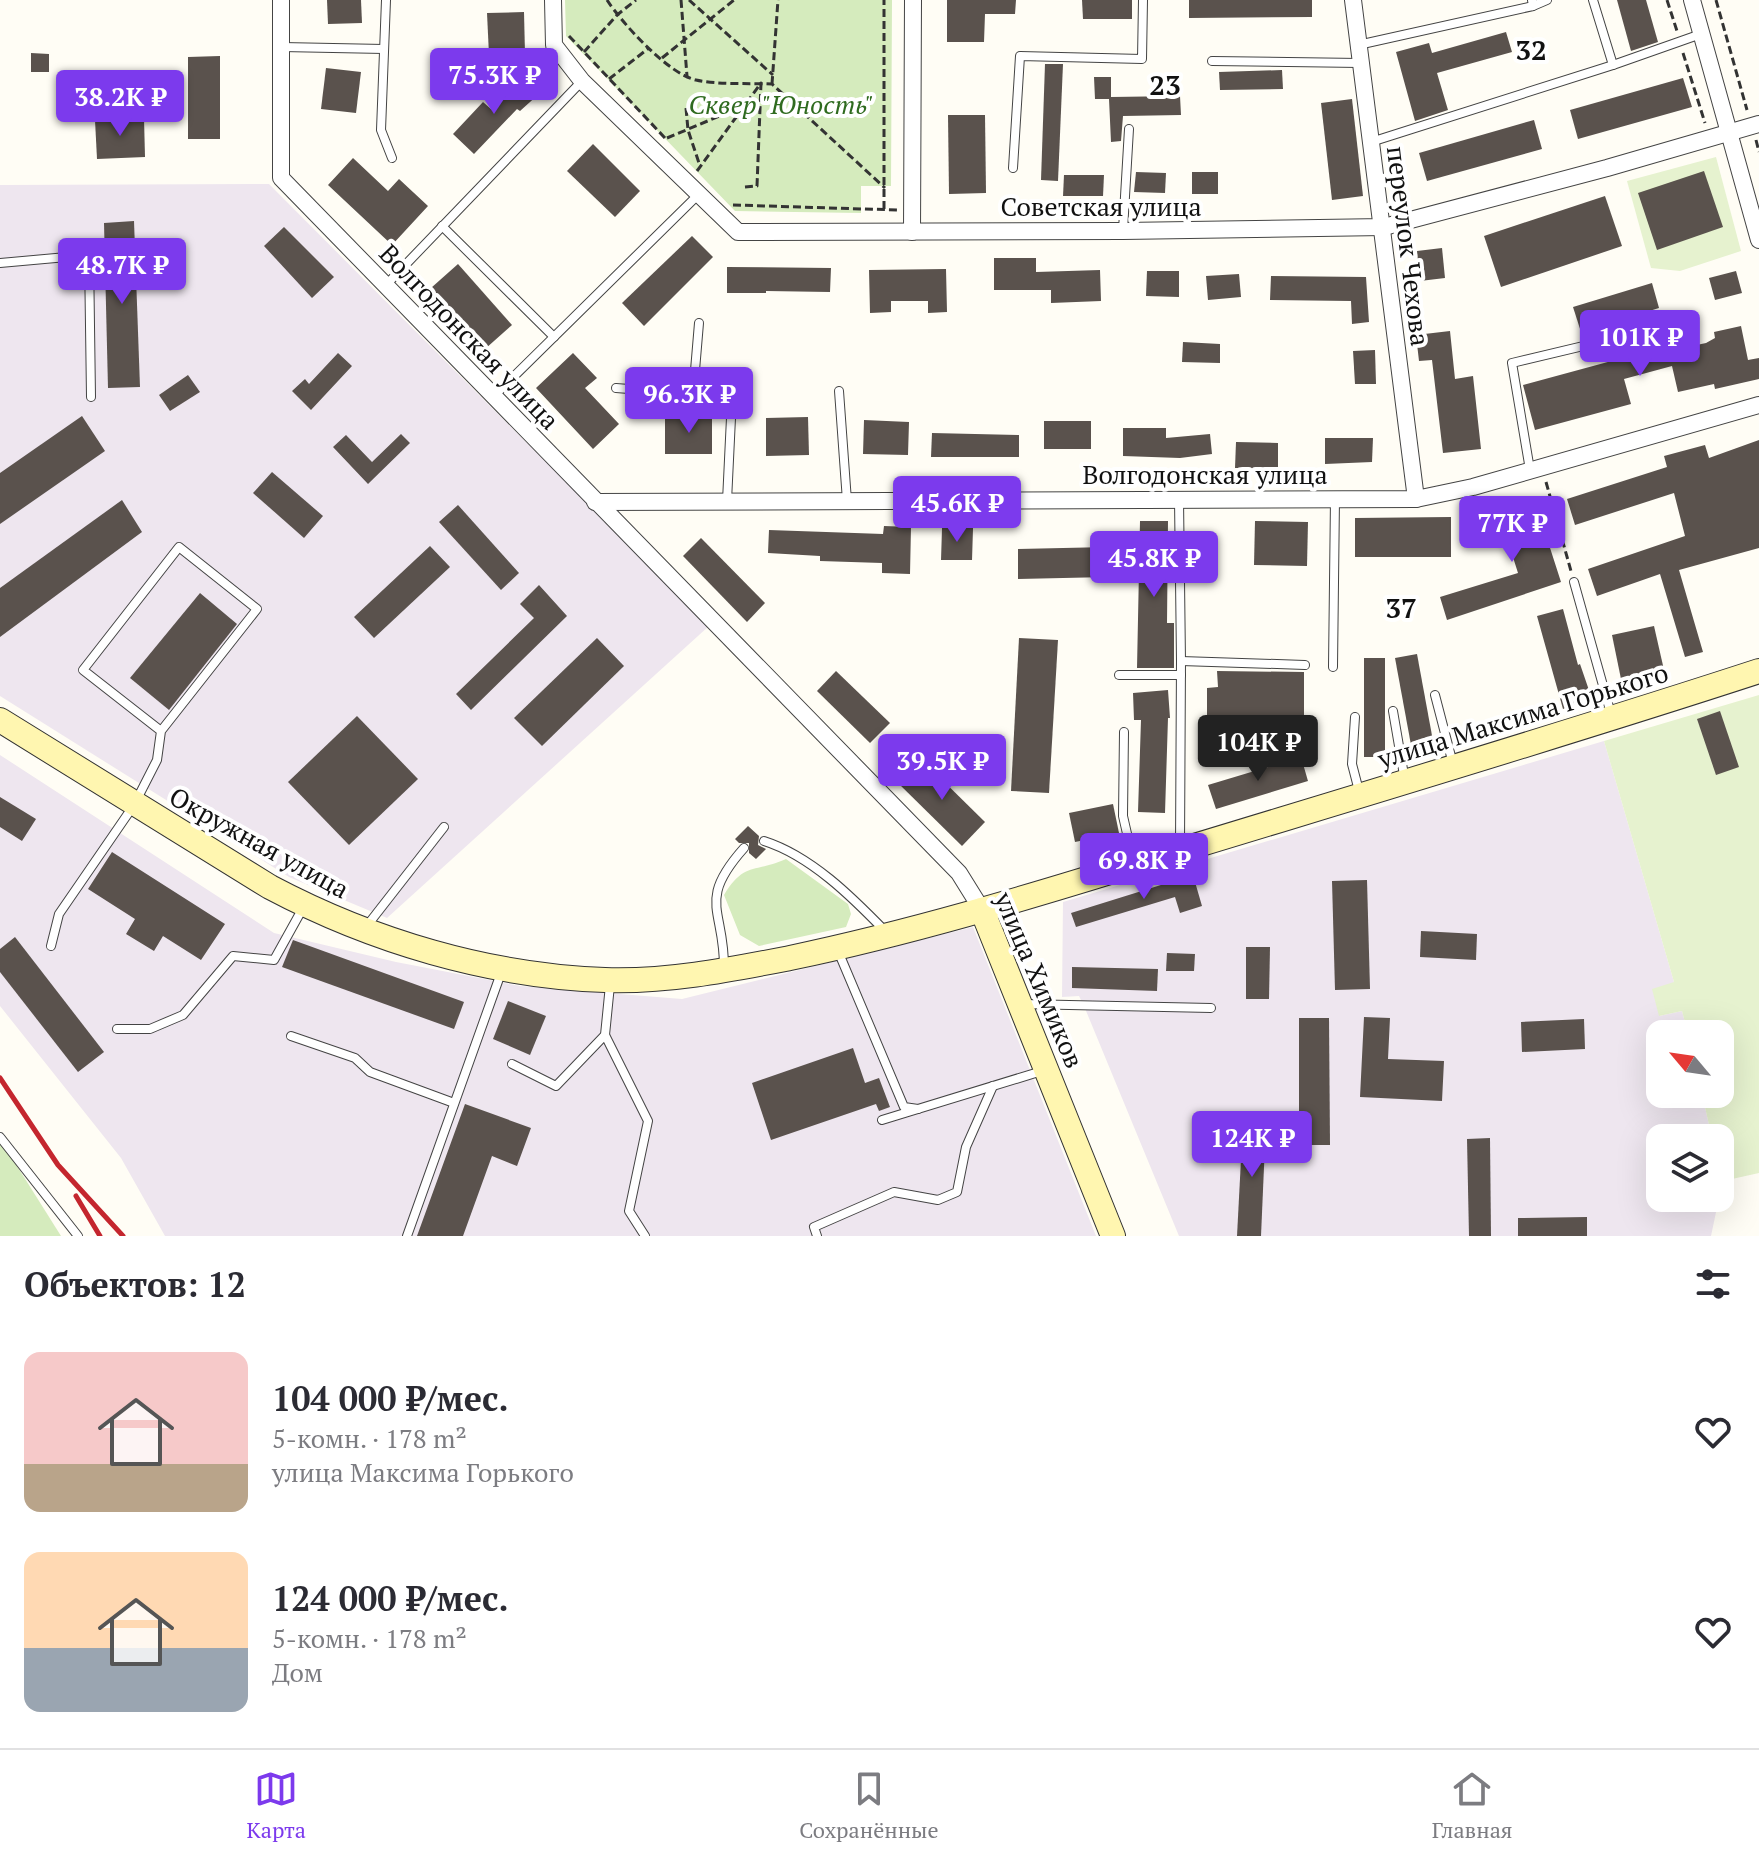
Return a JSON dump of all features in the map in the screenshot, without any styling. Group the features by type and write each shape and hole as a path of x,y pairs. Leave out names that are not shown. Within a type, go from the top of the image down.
{"main road":[{"name":"улица Максима Горького","path":"982,910 1759,671"},
{"name":"Окружная улица","path":"0,720 134,805 305,905 364,930 448,957 502,968 610,980 668,979 836,948 982,910"},
{"name":"улица Химиков","path":"982,910 1113,1236"}],"street":[{"name":"Волгодонская улица","path":"281,0 281,178 595,502 1416,499 1536,470 1759,405"},
{"name":"Советская улица","path":"553,0 554,45 582,81 702,187 738,232 1384,227 1755,125"},
{"path":"912,232 913,0"},
{"name":"переулок Чехова","path":"1353,0 1416,499"},
{"path":"1692,0 1759,240"},
{"name":"улица Химиков","path":"595,502 959,873 982,910"}],"lane":[{"path":"386,0 381,130 392,158"},
{"path":"1013,168 1020,56 1142,59 1143,0"},
{"path":"1357,45 1547,0"},
{"path":"1593,0 1613,65"},
{"path":"1371,142 1701,34"},
{"path":"281,47 384,49"},
{"path":"1212,61 1360,63"},
{"path":"386,285 582,81"},
{"path":"1123,231 1129,129"},
{"path":"492,397 702,187"},
{"path":"442,226 554,337"},
{"path":"0,263 89,255 91,397"},
{"path":"693,394 699,323"},
{"path":"1536,470 1512,363 1659,328"},
{"path":"616,388 732,397 727,501"},
{"path":"839,391 847,501"},
{"path":"1333,667 1335,498"},
{"path":"1179,499 1180,851"},
{"path":"51,946 59,914 134,805 157,760 161,731 257,609 179,547 83,670 161,731"},
{"path":"1574,582 1612,718"},
{"path":"1181,661 1305,665"},
{"path":"1119,675 1181,675"},
{"path":"1435,695 1454,767"},
{"path":"1393,711 1405,782"},
{"path":"1355,717 1352,764 1360,796"},
{"path":"1124,732 1123,816 1134,865"},
{"path":"364,930 444,827"},
{"path":"764,841 779,845 844,889 889,936"},
{"path":"723,971 724,952 715,896 721,877 744,848"},
{"path":"117,1029 150,1029 183,1015 233,956 274,960 305,905"},
{"path":"836,948 904,1107 918,1109"},
{"path":"407,1236 502,968"},
{"path":"610,980 605,1035 648,1121 629,1211 645,1236"},
{"path":"1021,1004 1211,1008"},
{"path":"512,1064 556,1086 605,1035"},
{"path":"291,1036 355,1058 370,1072 454,1103"},
{"path":"882,1120 1047,1069"},
{"path":"817,1236 814,1227 894,1192 938,1200 957,1192 966,1147 993,1086"},
{"path":"0,1137 76,1235"}],"path":[{"path":"607,0 649,48 693,80 772,84 885,188"},
{"path":"584,52 617,15 636,0"},
{"path":"681,0 687,76"},
{"path":"689,0 773,75"},
{"path":"661,59 734,0"},
{"path":"772,84 778,0"},
{"path":"724,197 734,205 884,209 884,0"},
{"path":"1667,0 1710,138"},
{"path":"1716,0 1755,125 1759,152"},
{"path":"569,24 569,36 666,139 745,105"},
{"path":"609,79 649,48"},
{"path":"702,187 697,171 761,83"},
{"path":"745,187 757,186 761,83"},
{"path":"686,108 688,130 700,166"},
{"path":"1536,470 1574,582"}],"shaded area":[{"path":"269,184 709,626 387,918 289,877 0,696 0,185"},
{"path":"1604,741 1674,982 1659,1016 1682,1011 1684,1020 1646,1020 1646,1108 1705,1108 1709,1124 1646,1124 1646,1212 1716,1212 1711,1236 1179,1236 1084,1006 1079,996 1062,997 1063,902"},
{"path":"0,755 274,933 396,962 520,986 682,999 973,927 1096,1236 165,1236 121,1158 0,1006"}],"green space":[{"name":"Сквер \"Юность\"","path":"565,0 892,0 891,186 861,186 861,213 735,211 566,36"},
{"path":"1716,157 1741,251 1680,271 1651,268 1627,181"},
{"path":"1759,695 1759,1173 1734,1179 1734,1124 1709,1124 1705,1108 1734,1108 1734,1020 1684,1020 1682,1011 1659,1016 1652,989 1674,982 1604,741"},
{"path":"786,859 848,904 851,914 846,927 759,946 740,935 724,895 744,873"},
{"path":"0,1139 61,1236 0,1236"}],"building":[{"path":"327,0 361,0 362,23 328,24"},
{"path":"947,0 1016,0 1015,14 985,14 984,42 947,42"},
{"path":"1082,0 1132,0 1132,19 1083,19"},
{"path":"1189,0 1312,0 1312,17 1189,18"},
{"path":"1617,0 1646,0 1658,42 1631,51"},
{"path":"524,12 525,54 489,55 487,13"},
{"path":"1506,32 1512,52 1437,73 1448,110 1415,121 1396,52 1429,43 1432,53"},
{"path":"31,53 49,54 49,72 31,72"},
{"path":"220,56 220,139 188,139 188,57"},
{"path":"1045,64 1063,64 1058,181 1041,180"},
{"path":"326,68 361,72 356,113 321,109"},
{"path":"1282,70 1283,89 1220,90 1219,72"},
{"path":"1094,77 1111,77 1111,97 1180,96 1181,115 1123,116 1121,141 1111,142 1109,99 1095,99"},
{"path":"526,78 540,93 520,111 517,109 474,154 453,134 483,102 491,109"},
{"path":"1683,78 1692,107 1578,139 1570,110"},
{"path":"1352,99 1363,196 1332,200 1321,103"},
{"path":"948,115 985,115 986,193 949,194"},
{"path":"144,118 145,157 97,159 95,120"},
{"path":"1534,120 1542,149 1427,181 1419,153"},
{"path":"593,144 640,191 615,217 567,171"},
{"path":"353,158 388,191 399,179 428,206 392,245 328,185"},
{"path":"1704,171 1723,227 1657,250 1638,193"},
{"path":"1136,172 1166,173 1165,193 1134,192"},
{"path":"1192,172 1218,172 1218,194 1192,194"},
{"path":"1064,175 1104,175 1103,196 1063,196"},
{"path":"1605,196 1622,246 1501,287 1484,236"},
{"path":"134,221 140,387 108,388 104,223"},
{"path":"284,227 334,277 312,298 264,246"},
{"path":"692,236 713,257 644,326 622,303"},
{"path":"1442,248 1445,278 1420,281 1417,251"},
{"path":"994,258 1036,258 1036,272 1100,270 1101,301 1051,303 1051,290 994,290"},
{"path":"458,264 512,325 485,349 431,288"},
{"path":"727,267 831,268 830,292 727,293"},
{"path":"946,269 947,312 928,313 928,301 891,301 891,312 870,313 869,270"},
{"path":"1147,271 1179,271 1179,297 1146,296"},
{"path":"1736,271 1742,293 1715,300 1709,278"},
{"path":"1239,274 1241,297 1208,300 1206,276"},
{"path":"1271,276 1366,277 1369,322 1352,324 1351,301 1270,300"},
{"path":"1652,283 1659,308 1581,332 1573,307"},
{"path":"1741,326 1748,360 1759,358 1759,379 1715,389 1714,384 1678,392 1672,366 1624,379 1631,404 1535,430 1523,385 1663,347 1664,352 1706,343 1715,338 1714,332"},
{"path":"1450,331 1455,379 1473,376 1481,449 1443,453 1432,360 1419,361 1416,335"},
{"path":"1183,342 1220,344 1220,363 1182,362"},
{"path":"1375,350 1376,384 1355,384 1353,351"},
{"path":"338,353 352,366 311,410 292,391 305,379 309,384"},
{"path":"573,353 597,378 585,388 619,424 593,449 536,388"},
{"path":"188,375 200,392 170,411 159,395"},
{"path":"712,415 712,454 665,454 665,416"},
{"path":"82,416 105,451 0,524 0,473"},
{"path":"808,417 809,455 766,456 766,418"},
{"path":"864,420 909,422 908,455 863,454"},
{"path":"1044,421 1091,421 1091,449 1044,449"},
{"path":"1123,428 1166,428 1166,438 1210,434 1212,454 1180,458 1123,456"},
{"path":"932,433 1019,435 1019,457 931,457"},
{"path":"401,434 410,443 368,484 333,447 346,435 372,462"},
{"path":"1325,438 1373,438 1372,462 1325,464"},
{"path":"1759,440 1759,548 1679,570 1703,652 1685,657 1660,574 1597,596 1588,569 1685,536 1674,493 1575,525 1567,499 1667,467 1664,456 1705,445 1709,458"},
{"path":"1236,442 1278,443 1278,469 1235,468"},
{"path":"272,472 323,516 304,538 253,493"},
{"path":"1534,498 1561,582 1447,620 1440,597 1518,573 1498,510"},
{"path":"122,500 142,532 0,637 0,588"},
{"path":"458,505 519,573 501,590 439,522"},
{"path":"1451,517 1451,557 1355,557 1355,518"},
{"path":"1140,521 1168,521 1167,623 1174,623 1174,668 1137,668"},
{"path":"1255,521 1308,522 1307,566 1254,565"},
{"path":"884,526 911,527 910,574 882,573 882,563 820,561 820,556 768,553 769,530 883,534"},
{"path":"942,528 973,528 972,560 941,560"},
{"path":"701,538 765,603 747,622 683,556"},
{"path":"430,546 450,567 374,638 354,617"},
{"path":"1108,547 1108,577 1018,579 1018,549"},
{"path":"539,585 567,616 471,710 456,694 534,618 520,604"},
{"path":"200,593 237,624 169,710 130,678"},
{"path":"1563,609 1578,665 1592,699 1563,709 1537,616"},
{"path":"1654,626 1664,670 1621,679 1612,635"},
{"path":"597,638 624,666 542,746 514,718"},
{"path":"1019,638 1058,640 1049,793 1011,791"},
{"path":"1417,654 1433,741 1411,745 1395,658"},
{"path":"1364,658 1385,658 1385,757 1364,757"},
{"path":"836,671 890,723 870,743 817,691"},
{"path":"1217,671 1304,672 1304,716 1207,715 1207,688 1218,687"},
{"path":"1168,690 1170,718 1165,813 1138,812 1141,720 1134,720 1133,693"},
{"path":"1720,711 1739,767 1716,775 1697,719"},
{"path":"357,716 418,779 349,845 288,782"},
{"path":"1301,757 1308,781 1216,809 1208,785"},
{"path":"921,759 985,822 962,846 898,783"},
{"path":"0,797 36,819 22,841 0,827"},
{"path":"1113,804 1119,833 1075,842 1069,813"},
{"path":"748,826 759,836 758,845 766,849 756,859 749,853 749,843 739,843 735,839"},
{"path":"112,852 225,924 201,960 163,936 154,951 126,934 135,919 88,889"},
{"path":"1193,875 1202,906 1180,913 1175,897 1076,927 1071,913"},
{"path":"1367,880 1370,989 1335,990 1332,881"},
{"path":"1421,931 1477,934 1476,960 1420,957"},
{"path":"15,937 104,1052 78,1072 0,972 0,949"},
{"path":"293,940 464,1002 454,1029 282,967"},
{"path":"1246,947 1270,947 1269,999 1246,999"},
{"path":"1167,953 1195,954 1194,971 1166,971"},
{"path":"1072,967 1158,969 1157,991 1072,988"},
{"path":"508,1001 546,1016 530,1055 493,1039"},
{"path":"1364,1017 1390,1018 1388,1059 1444,1061 1442,1101 1360,1097"},
{"path":"1299,1018 1329,1018 1330,1145 1299,1145"},
{"path":"1584,1019 1585,1049 1522,1052 1521,1022"},
{"path":"853,1048 865,1083 879,1078 890,1107 879,1111 876,1104 771,1140 752,1083"},
{"path":"465,1104 531,1128 517,1166 492,1156 463,1236 417,1236"},
{"path":"1243,1121 1266,1121 1261,1236 1237,1236"},
{"path":"1490,1138 1491,1236 1469,1236 1467,1139"},
{"path":"1587,1217 1587,1236 1518,1236 1518,1218"}],"railway":[{"path":"0,1078 58,1165 123,1236"},
{"path":"76,1196 100,1236"}],"district":[{"name":"32","path":"1531,50"},
{"name":"23","path":"1165,85"},
{"name":"37","path":"1401,608"}]}
